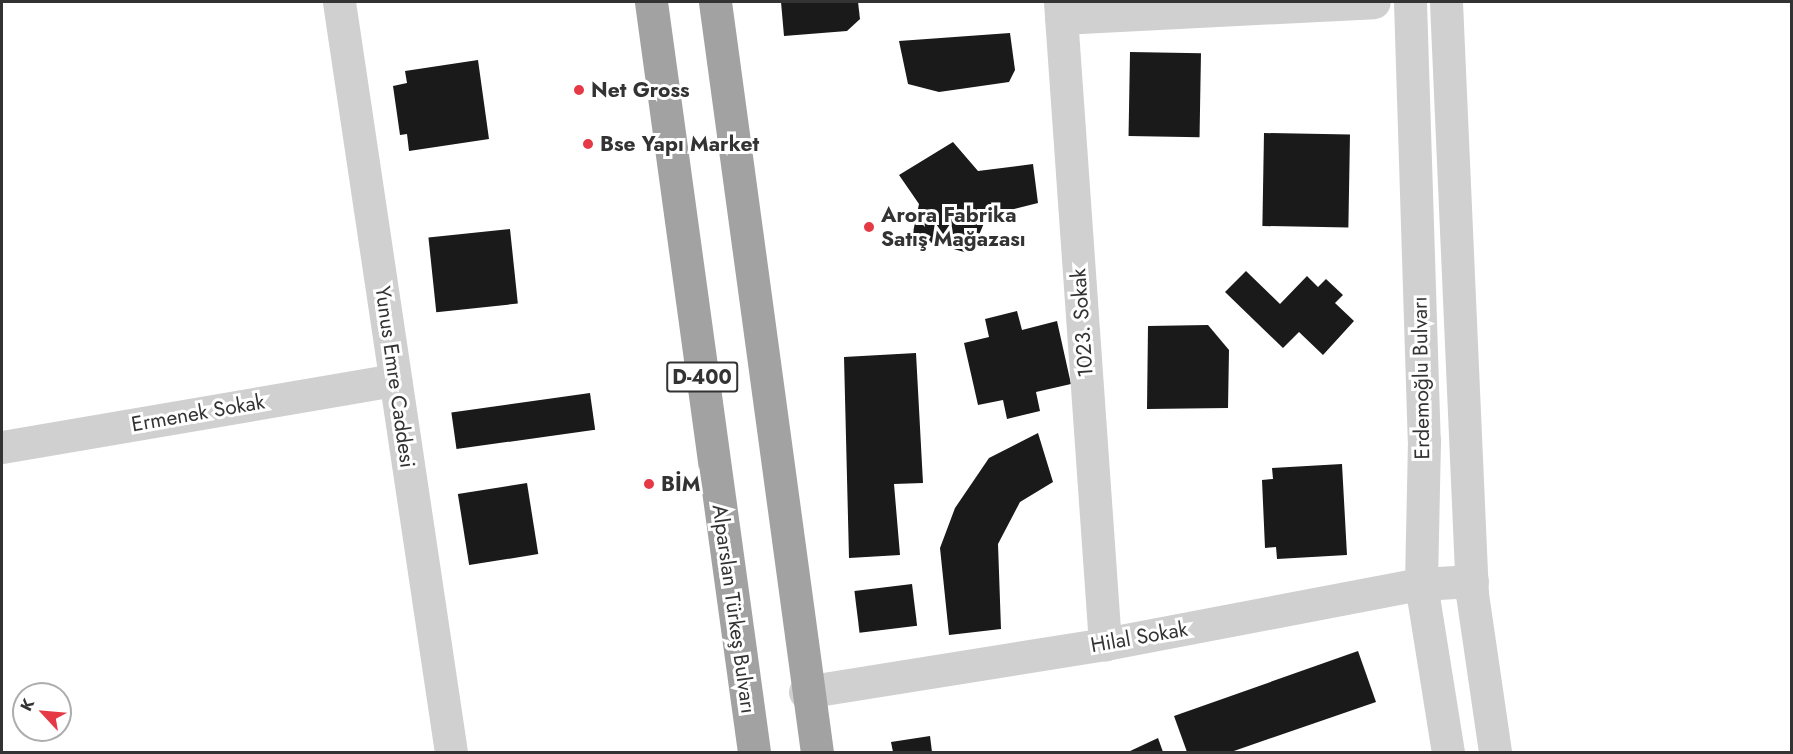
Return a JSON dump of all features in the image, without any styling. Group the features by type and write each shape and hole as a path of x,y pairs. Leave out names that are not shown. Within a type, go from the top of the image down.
{"highway":[{"name":"Alparslan Türkeş Bulvarı","path":"651,2 754,753"},
{"name":"D-400","path":"715,2 805,692 817,753"}],"street":[{"name":"Yunus Emre Caddesi","path":"339,2 451,753"},
{"path":"1060,10 1374,2"},
{"name":"Erdemoğlu Bulvarı","path":"1410,2 1424,440 1421,584 1448,753"},
{"name":"Erdemoğlu Bulvarı","path":"1446,2 1472,580 1495,753"},
{"name":"1023. Sokak","path":"1060,10 1105,644"},
{"name":"Ermenek Sokak","path":"2,447 395,380"},
{"name":"Hilal Sokak","path":"805,692 1105,644 1421,584 1472,580"}],"building":[{"path":"781,2 858,2 860,19 847,31 784,36"},
{"path":"1010,33 1015,70 1009,82 939,92 908,84 899,41"},
{"path":"1130,52 1201,53 1200,137 1129,136"},
{"path":"478,60 489,139 409,151 407,134 400,135 393,86 407,83 405,71"},
{"path":"1264,133 1350,135 1348,227 1262,226"},
{"path":"953,142 978,171 1033,164 1038,203 987,216 971,254 912,237 919,204 899,175"},
{"path":"510,229 518,304 436,312 428,238"},
{"path":"1246,271 1280,304 1307,276 1318,287 1326,279 1343,295 1335,303 1354,321 1323,355 1299,332 1283,348 1225,292"},
{"path":"1017,311 1022,330 1057,321 1071,384 1036,392 1040,411 1007,419 1003,400 978,405 964,343 989,337 985,319"},
{"path":"1208,325 1229,350 1228,408 1147,409 1148,326"},
{"path":"916,353 923,483 894,484 900,555 849,558 844,357"},
{"path":"590,393 595,430 457,449 451,412"},
{"path":"1038,433 1053,482 1020,502 998,544 1001,629 949,635 940,548 955,508 989,458"},
{"path":"1342,464 1347,555 1277,559 1276,547 1265,548 1262,480 1273,479 1272,468"},
{"path":"527,483 538,554 469,565 458,494"},
{"path":"912,584 917,626 860,633 854,591"},
{"path":"1358,651 1376,702 1231,752 1187,752 1174,716"},
{"path":"930,736 932,752 893,752 891,742"},
{"path":"1158,738 1163,752 1128,752"}],"place":[{"name":"Net Gross","path":"579,90"},
{"name":"Bse Yapı Market","path":"588,144"},
{"name":"Arora Fabrika Satış Mağazası","path":"869,227"},
{"name":"BİM","path":"649,484"}]}
